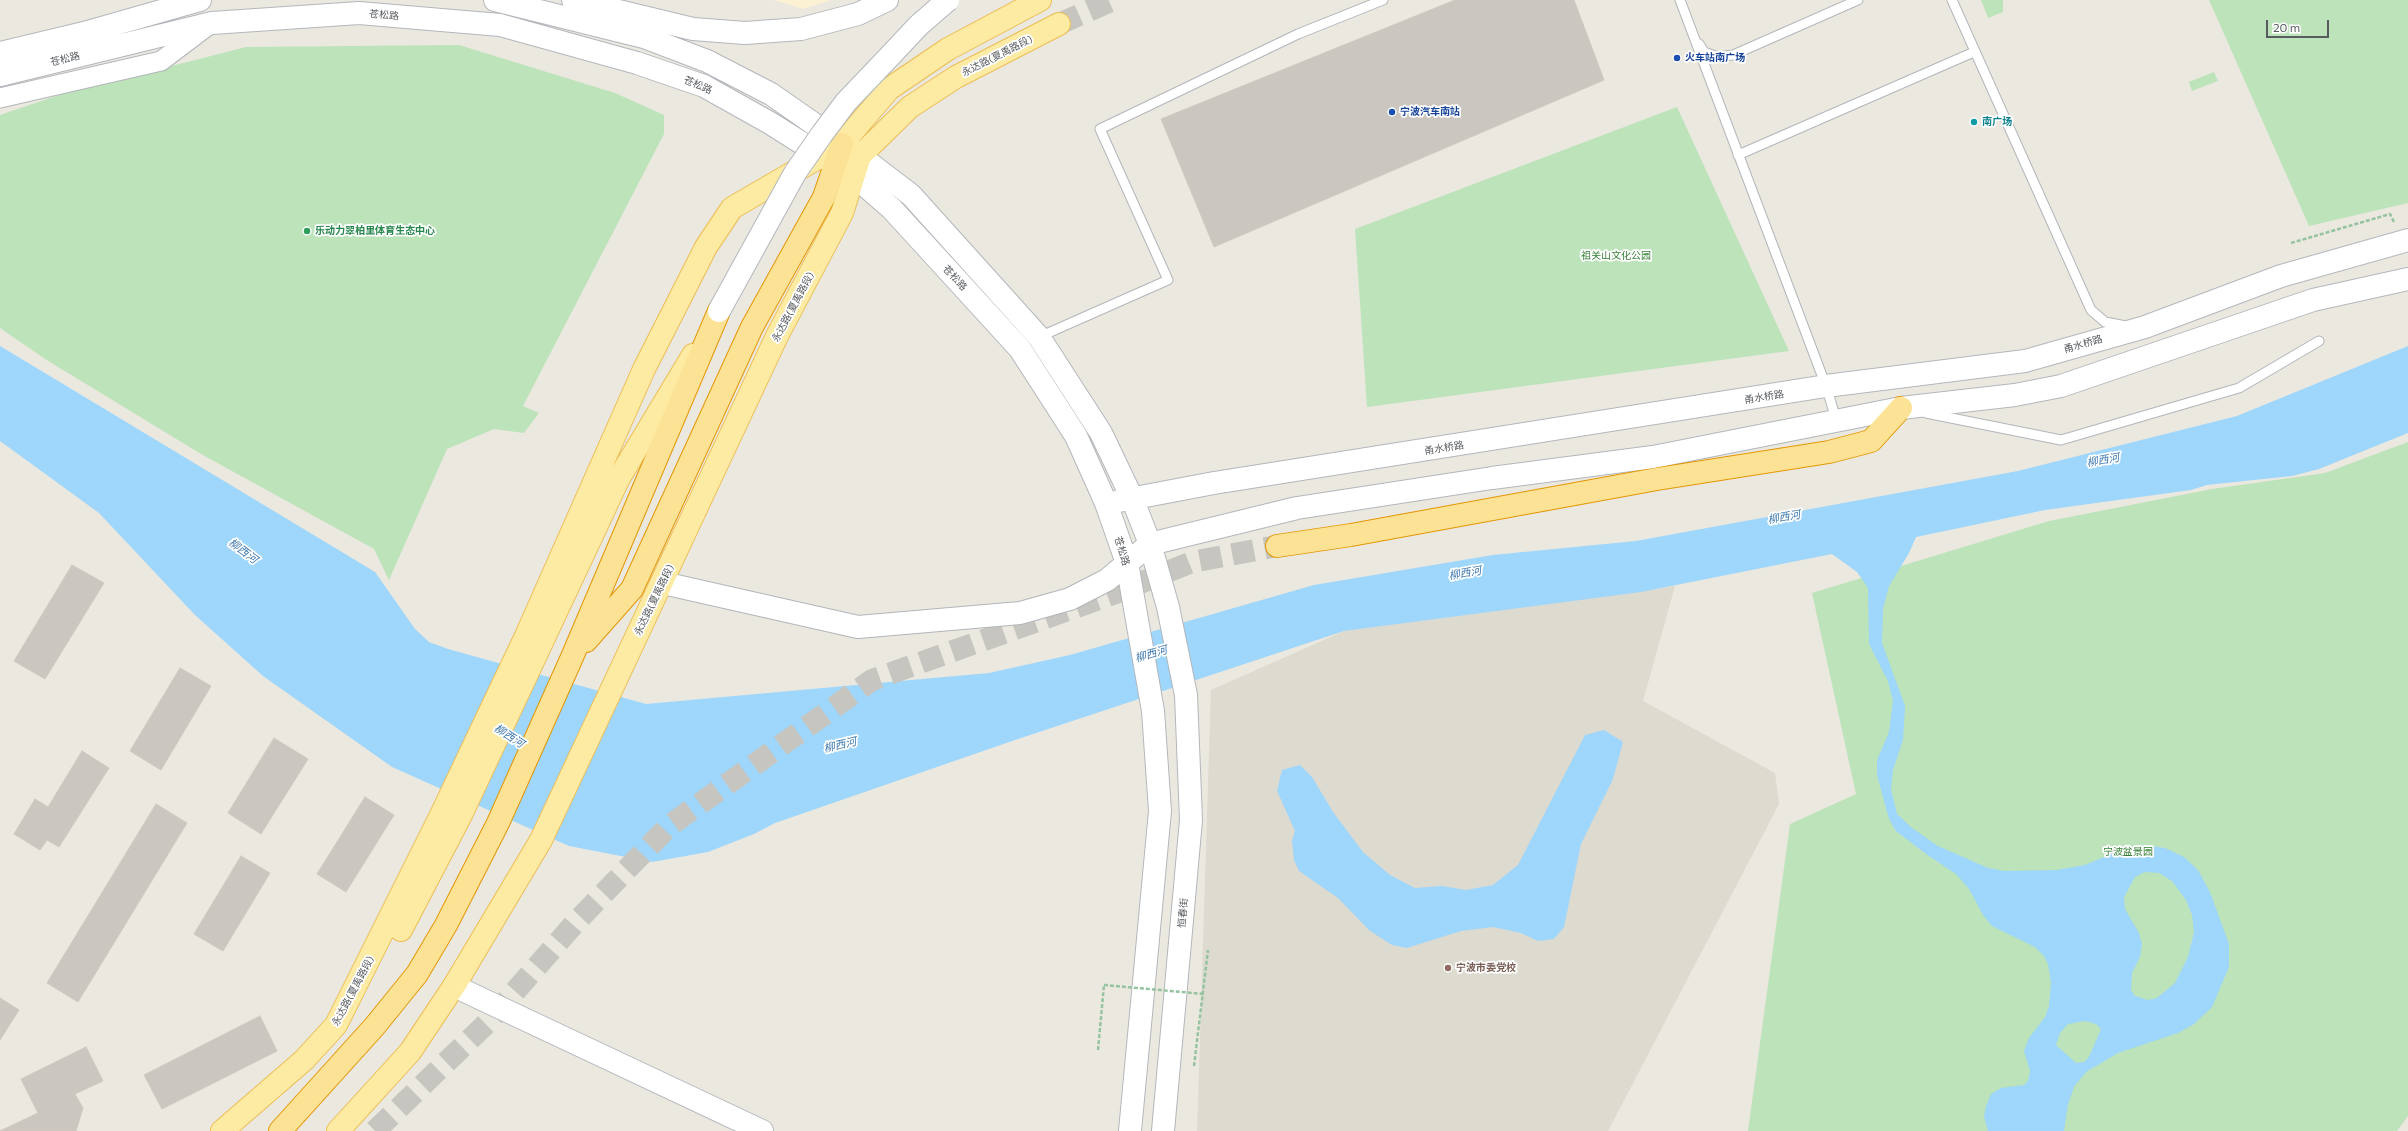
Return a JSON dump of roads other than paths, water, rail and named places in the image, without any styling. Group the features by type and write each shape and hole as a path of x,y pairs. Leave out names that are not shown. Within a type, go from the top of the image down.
{"highway":[{"path":"573,655 632,589 752,327 824,197 842,144"},
{"path":"280,1131 374,1027 417,974 446,925 498,823 573,655 719,311"},
{"path":"1276,546 1351,535 1658,479 1829,452 1871,441 1901,408"}],"main road":[{"name":"苍松路","path":"0,52 84,33 200,0"},
{"name":"苍松路","path":"495,0 644,37 707,61 771,94 842,144 857,166 892,209 1020,349 1076,436 1106,503 1127,563 1153,711 1160,811 1130,1131"},
{"path":"573,0 693,29 745,33 801,30 858,14 887,0"},
{"path":"534,639 619,478 719,311 795,173 846,102 919,25 948,0"},
{"path":"534,639 644,369 706,247 732,208 842,144 889,89 948,49 1040,0"},
{"name":"苍松路","path":"0,76 212,23 359,13 500,25 637,63 704,86 770,123 835,164 857,166 911,195 1039,337 1101,432 1132,498 1150,544 1168,607"},
{"name":"永达路(夏禹路段)","path":"454,986 541,840 618,674 663,583 777,336 842,213 857,166 910,107 956,77 1059,24"},
{"name":"甬水桥路","path":"1106,503 1214,483 1826,386 2025,361 2145,327 2280,276 2406,241"},
{"path":"663,583 858,627 1020,613 1070,600 1107,580 1150,544 1297,508 1492,478 1653,457 1836,419 1901,408 2015,394 2061,386 2313,300 2408,279"},
{"name":"恒春街","path":"1162,1131 1191,820 1186,695 1168,607"},
{"name":"永达路(夏禹路段)","path":"222,1131 304,1060 336,1025 450,817 534,639"},
{"path":"338,1131 410,1052 454,986 762,1131"}],"street":[{"path":"0,98 161,61 212,23"}],"lane":[{"path":"1039,337 1168,280 1100,129 1298,34 1383,0"},
{"path":"1680,0 1826,386 1836,419"},
{"path":"1694,38 1704,52 1718,57 1733,55 1858,0"},
{"path":"1952,0 1974,52 2091,310 2105,322 2121,326 2145,327"},
{"path":"1738,155 1974,52"},
{"path":"1901,408 2061,440 2239,388 2319,341"}],"water":[{"name":"柳西河","path":"0,346 375,572 415,629 429,642 448,649 646,704 989,673 1070,655 1314,585 1493,555 1636,541 2018,471 2237,416 2408,346 2408,433 2319,469 2292,476 2207,485 2191,490 2045,510 1916,537 1909,553 1889,586 1883,609 1882,643 1905,706 1903,740 1893,770 1891,789 1897,814 1912,828 1938,846 1988,868 2005,871 2056,870 2085,865 2123,849 2144,845 2165,848 2184,857 2198,870 2210,892 2229,944 2229,967 2212,1007 2194,1024 2178,1033 2118,1053 2086,1072 2074,1087 2068,1104 2064,1131 1988,1131 1984,1117 1986,1106 1991,1094 2001,1088 2024,1085 2028,1081 2030,1071 2024,1051 2029,1038 2045,1017 2049,1006 2051,983 2048,964 2044,956 2035,947 1992,926 1983,915 1969,889 1956,874 1926,854 1896,831 1889,819 1877,775 1877,760 1889,732 1893,701 1888,681 1869,644 1868,588 1857,572 1832,554 1641,592 1344,631 1015,740 775,823 754,834 708,852 652,862 569,846 392,767 263,676 195,615 99,513 0,441","holes":["2145,872 2159,873 2172,881 2186,900 2192,915 2194,932 2188,957 2175,983 2157,998 2148,1000 2135,996 2131,990 2132,973 2140,957 2142,944 2139,933 2125,909 2124,897 2135,877","2085,1021 2096,1024 2101,1029 2089,1057 2084,1062 2076,1063 2056,1045 2060,1033 2068,1024"]},
{"path":"1604,730 1623,742 1613,779 1581,844 1564,927 1554,939 1538,941 1521,933 1493,927 1461,931 1407,948 1392,945 1370,931 1338,898 1299,871 1294,860 1292,841 1295,831 1277,791 1282,770 1300,765 1312,777 1333,812 1363,852 1390,875 1415,888 1442,886 1466,890 1493,885 1518,865 1585,735"}],"tunnel":[{"path":"1059,24 1113,0"},
{"path":"375,1131 489,1021 575,923 669,826 872,680 1113,594 1192,562 1277,546"}],"place":[{"name":"火车站南广场","path":"1677,58"},
{"name":"宁波汽车南站","path":"1392,112"},
{"name":"南广场","path":"1974,122"},
{"name":"乐动力翠柏里体育生态中心","path":"307,231"},
{"name":"宁波市委党校","path":"1448,968"}],"park label":[{"name":"祖关山文化公园","path":"1616,256"},
{"name":"宁波盆景园","path":"2128,852"}]}
